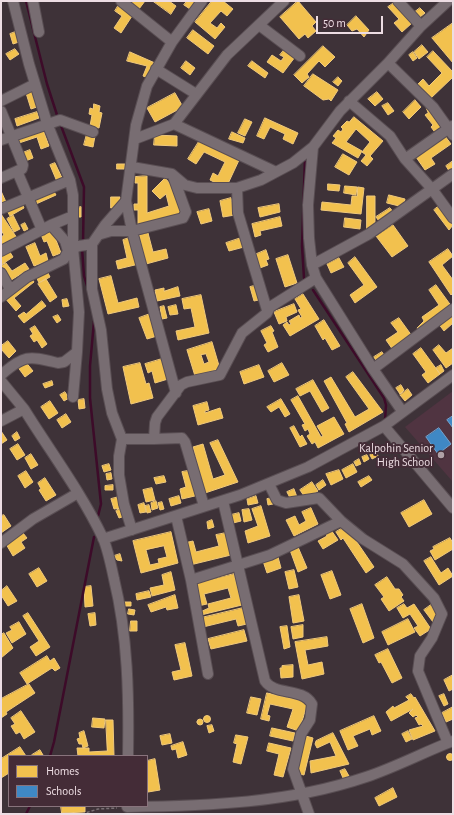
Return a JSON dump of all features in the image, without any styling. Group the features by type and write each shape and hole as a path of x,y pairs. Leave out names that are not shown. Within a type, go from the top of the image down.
{"street":[{"path":"15,1 35,84 53,122 70,180 73,195 73,216 101,330 107,389 112,413 122,439 119,456 119,475 124,504 132,530"},
{"path":"33,1 39,32"},
{"path":"121,1 172,42"},
{"path":"176,393 132,231 126,201 136,139 136,125 147,86 172,42 202,1"},
{"path":"136,139 174,124 227,55 284,1"},
{"path":"398,1 421,26"},
{"path":"132,167 172,174 185,185 197,188 237,188 261,180 293,163 313,147 328,125 349,101 388,63 421,26 448,1"},
{"path":"259,25 300,56"},
{"path":"388,63 430,103 451,130 405,159"},
{"path":"156,70 196,94"},
{"path":"1,101 35,84"},
{"path":"349,101 390,136 405,159 432,189 453,218"},
{"path":"1,111 6,138 23,165 22,169 1,178"},
{"path":"6,138 53,122 93,132"},
{"path":"174,124 276,172"},
{"path":"313,147 308,205 312,265 316,278 373,369 402,411"},
{"path":"17,171 46,227 65,241 80,247"},
{"path":"1,297 27,277 64,259 101,234 111,231 132,231 183,218 186,215 186,212 172,174"},
{"path":"312,265 369,234 453,174"},
{"path":"1,209 70,180"},
{"path":"237,188 238,213 267,310"},
{"path":"101,234 105,225 126,201"},
{"path":"1,251 46,227 73,216"},
{"path":"73,396 79,312 80,247"},
{"path":"1,273 10,289"},
{"path":"154,439 157,417 181,386 187,382 220,375 242,333 267,313 267,310 316,278"},
{"path":"373,369 453,309"},
{"path":"1,375 12,365 26,357 34,357 58,364 64,362 77,352"},
{"path":"103,539 223,501 269,484 308,467 384,426 402,411 453,375"},
{"path":"1,381 24,409 78,493 103,539 124,622 128,715 128,755"},
{"path":"1,421 24,409"},
{"path":"384,426 453,508"},
{"path":"122,439 182,438 185,442 204,506"},
{"path":"127,809 182,807 247,802 301,794 366,777 450,742 418,671 420,656 432,638 442,614 434,598 403,564 363,539 341,521 319,498 286,503 277,500 269,484"},
{"path":"1,543 33,519 78,493"},
{"path":"223,501 265,681 271,688 304,696 312,704 310,720 301,734 293,769 300,784 301,794 309,814"},
{"path":"176,516 191,580 208,674"},
{"path":"191,580 270,555 341,521"}],"path":[{"path":"82,814 98,809 127,809"}],"shaded area":[{"name":"Kalpohin Senior High School","path":"453,391 453,482 405,427"}],"building: Homes":[{"path":"128,1 145,1 139,9"},
{"path":"153,1 169,1 176,6 171,14"},
{"path":"187,1 196,1 190,9 184,5"},
{"path":"212,1 223,1 233,9 227,16 221,11 210,23 217,28 221,23 225,27 215,39 195,22"},
{"path":"298,1 316,22 312,26 316,31 308,38 305,34 299,39 280,17"},
{"path":"120,3 134,13 121,33 114,28 122,16 115,11"},
{"path":"394,3 412,23 402,32 394,23 399,19 388,7"},
{"path":"420,8 425,13 420,17 415,12"},
{"path":"356,16 369,30 364,37 357,29 352,31 347,25"},
{"path":"453,23 453,63 432,38"},
{"path":"193,30 214,46 208,54 187,38"},
{"path":"18,31 22,41 13,44 10,34"},
{"path":"422,45 428,52 419,59 414,52"},
{"path":"323,46 335,57 325,67 319,61 307,74 309,77 302,83 294,75"},
{"path":"15,49 19,54 10,60 6,54"},
{"path":"285,49 295,57 283,73 267,62 272,55 281,61 284,57 280,55"},
{"path":"433,51 453,72 453,77 430,99 417,85 423,79 429,86 442,73 427,57"},
{"path":"130,52 155,63 148,78 143,76 147,66 127,61"},
{"path":"413,52 417,58 413,61 409,55"},
{"path":"186,61 195,68 190,75 181,68"},
{"path":"252,61 268,73 265,78 248,66"},
{"path":"313,74 338,90 331,101 329,99 323,100 304,86"},
{"path":"338,77 342,81 338,86 333,82"},
{"path":"32,91 37,107 31,109 26,93"},
{"path":"377,92 383,99 375,106 368,99"},
{"path":"175,93 183,107 155,122 147,108"},
{"path":"415,100 421,107 409,119 403,112"},
{"path":"388,103 394,111 388,115 382,106"},
{"path":"94,104 100,106 99,112 102,113 99,128 90,126 92,115 89,114 90,108 93,109"},
{"path":"425,105 446,128 437,135 431,127 433,125 425,115 428,113"},
{"path":"37,112 39,118 17,126 15,119"},
{"path":"354,117 383,141 370,156 373,159 367,166 361,161 366,155 362,152 370,142 356,129 346,142 362,151 358,158 332,143 336,138 333,136 338,130 341,132 343,129 341,127"},
{"path":"265,118 298,133 293,144 283,139 285,134 270,127 264,139 257,136"},
{"path":"245,119 252,122 245,136 238,133"},
{"path":"42,126 49,146 41,149 37,137 16,144 13,136"},
{"path":"232,132 245,138 243,143 229,139"},
{"path":"87,134 95,136 93,147 84,145"},
{"path":"155,135 177,136 177,146 154,145"},
{"path":"445,136 451,144 431,158 435,164 425,170 416,157"},
{"path":"200,140 240,158 226,188 210,180 213,173 218,176 225,162 204,152 196,164 188,159"},
{"path":"30,150 33,158 23,162 20,154"},
{"path":"343,154 357,162 349,175 335,167"},
{"path":"453,161 453,172 451,174 446,166"},
{"path":"55,163 64,182 58,184 50,165"},
{"path":"117,164 125,164 125,169 117,169"},
{"path":"147,176 147,213 169,206 166,194 160,199 152,191 165,178 173,187 181,216 138,228 138,210 134,210 134,204 138,204 138,183 135,183 135,177"},
{"path":"328,184 340,185 339,191 328,190"},
{"path":"345,186 357,187 356,195 344,193"},
{"path":"358,187 364,188 361,214 321,210 322,202 351,205 352,196 357,196"},
{"path":"52,188 56,195 36,204 33,196"},
{"path":"1,191 6,202 1,204"},
{"path":"389,195 405,199 403,207 387,203"},
{"path":"367,196 375,196 375,229 367,229"},
{"path":"111,197 120,197 120,208 111,208"},
{"path":"231,198 235,215 223,217 220,201"},
{"path":"21,201 24,208 10,216 6,209"},
{"path":"279,204 280,212 260,217 258,208"},
{"path":"439,206 453,225 449,230 434,210"},
{"path":"81,207 81,217 78,217 77,208"},
{"path":"390,208 395,214 381,224 376,217"},
{"path":"209,209 212,221 201,224 197,212"},
{"path":"1,214 17,238 1,248 1,237 4,235 1,230"},
{"path":"13,215 20,229 14,232 7,219"},
{"path":"280,217 282,226 260,231 261,235 255,237 252,224"},
{"path":"345,218 361,220 360,229 344,227"},
{"path":"25,223 28,229 24,231 21,225"},
{"path":"393,225 408,246 392,257 376,236"},
{"path":"51,227 61,253 53,256 47,241 44,242 40,232"},
{"path":"148,233 153,252 166,249 168,258 146,264 139,235"},
{"path":"132,237 139,264 118,269 116,261 127,258 123,240"},
{"path":"241,238 244,247 229,251 226,243"},
{"path":"35,243 40,256 46,253 48,261 34,266 26,247"},
{"path":"8,249 13,257 1,265 1,253"},
{"path":"448,249 453,256 442,265 453,280 453,293 451,295 429,262"},
{"path":"266,250 269,259 266,260 268,265 257,269 252,256"},
{"path":"288,255 297,283 285,287 276,259"},
{"path":"355,257 377,287 355,303 350,295 364,285 348,263"},
{"path":"339,258 344,267 331,273 327,264"},
{"path":"6,263 12,271 25,263 29,269 8,282 1,272 1,266"},
{"path":"46,269 50,277 39,283 35,274"},
{"path":"30,276 34,282 14,298 21,306 16,311 4,297"},
{"path":"111,276 118,303 137,298 139,307 108,314 99,279"},
{"path":"46,279 57,297 50,302 38,284"},
{"path":"258,285 263,299 254,301 250,287"},
{"path":"436,285 452,307 419,331 417,328 424,321 422,317 439,305 429,290"},
{"path":"178,287 180,296 157,301 155,290 164,288 164,291"},
{"path":"303,294 319,319 290,336 283,325 287,322 289,325 291,324 289,321 299,315 300,318 302,317 298,310 301,309 295,299"},
{"path":"201,295 209,333 178,340 176,331 195,327 191,308 184,309 182,299"},
{"path":"67,299 69,306 63,307 62,300"},
{"path":"42,301 46,306 24,323 18,316 24,312 26,314"},
{"path":"294,304 297,312 286,317 287,321 279,324 274,312"},
{"path":"176,305 178,314 170,315 168,307"},
{"path":"164,306 167,318 162,319 160,307"},
{"path":"453,312 453,323 444,331 438,323"},
{"path":"150,314 157,336 147,339 139,318"},
{"path":"58,315 61,320 57,323 53,317"},
{"path":"399,318 412,336 393,350 386,340 398,332 391,323"},
{"path":"324,320 340,346 332,350 325,338 323,340 315,326"},
{"path":"35,326 47,344 42,348 37,340 34,342 30,336 33,334 30,329"},
{"path":"271,326 274,331 272,332 278,347 268,352 264,345 267,343 261,331"},
{"path":"8,341 16,351 9,358 1,349 1,346"},
{"path":"212,342 220,369 195,376 187,350","holes":["206,354 209,362 204,364 201,355"]},
{"path":"439,345 446,353 453,348 453,363 446,368 433,350"},
{"path":"421,348 440,374 428,383 422,375 426,372 413,354"},
{"path":"382,352 386,358 378,364 374,357"},
{"path":"162,359 168,379 155,383 152,371 148,373 145,364"},
{"path":"24,360 33,371 25,377 17,366"},
{"path":"140,363 146,384 149,383 153,398 131,404 123,367"},
{"path":"282,363 289,375 274,382 268,371"},
{"path":"259,365 264,377 244,384 240,372"},
{"path":"441,365 444,371 440,374 436,368"},
{"path":"353,372 383,412 349,432 345,424 347,423 324,381 331,377 355,417 369,409 346,377"},
{"path":"313,380 329,408 322,412 310,391 300,396 296,389"},
{"path":"52,381 53,385 45,388 43,384"},
{"path":"401,385 404,390 400,394 396,388"},
{"path":"408,389 412,395 405,401 400,395"},
{"path":"65,392 69,398 64,401 60,395"},
{"path":"298,396 321,437 323,436 317,426 334,417 344,434 318,448 315,442 312,444 307,436 310,434 308,429 305,431 302,425 305,424 291,400"},
{"path":"84,399 85,408 79,409 78,400"},
{"path":"281,399 290,414 285,417 279,407 271,412 267,407"},
{"path":"50,401 58,413 49,419 41,407"},
{"path":"207,402 209,410 205,411 205,413 220,408 223,418 198,425 193,406"},
{"path":"66,414 71,422 62,428 57,420"},
{"path":"294,426 300,437 302,435 307,444 300,447 290,428"},
{"path":"1,431 7,440 1,444"},
{"path":"17,432 20,438 15,441 12,436"},
{"path":"218,440 238,482 205,493 193,447 203,444 213,479 225,475 210,443"},
{"path":"18,444 25,455 17,460 10,449"},
{"path":"376,452 378,456 372,459 370,455"},
{"path":"31,454 38,465 31,469 25,458"},
{"path":"367,455 369,459 364,462 362,457"},
{"path":"359,459 361,464 356,466 354,462"},
{"path":"109,464 111,470 104,472 102,466"},
{"path":"353,464 357,472 346,478 342,470"},
{"path":"193,470 199,495 182,499 180,489 186,487 182,472"},
{"path":"339,470 343,479 331,485 326,474"},
{"path":"26,471 33,482 25,488 18,476"},
{"path":"111,473 112,479 107,480 106,474"},
{"path":"164,476 166,482 156,484 154,478"},
{"path":"369,476 372,480 361,487 358,482"},
{"path":"45,478 56,495 46,501 39,490 41,489 38,483"},
{"path":"323,480 326,485 319,490 316,485"},
{"path":"312,482 318,491 306,499 300,490"},
{"path":"113,485 113,490 105,490 105,486"},
{"path":"152,488 155,500 146,502 143,490"},
{"path":"294,489 297,497 291,500 287,492"},
{"path":"179,496 181,503 171,506 169,499"},
{"path":"256,496 258,503 248,505 247,499"},
{"path":"119,497 122,508 114,509 111,499"},
{"path":"272,498 273,504 268,505 267,499"},
{"path":"424,500 432,514 409,527 401,513"},
{"path":"156,501 158,508 152,510 151,503"},
{"path":"162,502 164,509 160,510 158,503"},
{"path":"144,503 146,512 140,513 138,505"},
{"path":"149,505 151,512 147,513 145,506"},
{"path":"261,506 270,536 248,543 245,531 258,526 252,509"},
{"path":"121,508 125,516 119,518 116,511"},
{"path":"311,508 318,524 294,536 286,520 295,516 299,525 306,521 302,512"},
{"path":"249,509 252,520 244,522 242,510"},
{"path":"239,513 241,521 233,523 231,515"},
{"path":"4,515 11,526 1,533 1,516"},
{"path":"212,520 214,527 208,529 207,522"},
{"path":"346,526 374,567 366,573 343,538 341,540 336,532"},
{"path":"331,530 338,540 323,549 318,541 327,536 325,533"},
{"path":"171,532 178,563 141,573 133,541","holes":["164,546 167,557 158,559 159,563 150,565 146,550"]},
{"path":"23,533 27,538 21,542 25,548 13,556 6,544"},
{"path":"226,533 231,555 190,565 184,543 193,541 196,552 219,546 216,535"},
{"path":"450,538 453,543 453,549 435,560 430,551 434,549 433,547"},
{"path":"298,547 307,568 298,572 290,550"},
{"path":"120,554 122,561 117,560 114,556"},
{"path":"278,557 281,568 267,573 263,561"},
{"path":"431,557 441,573 448,568 453,576 439,585 424,561"},
{"path":"39,568 47,581 37,587 29,574"},
{"path":"294,570 298,587 289,589 285,572"},
{"path":"332,571 341,595 330,599 321,575"},
{"path":"171,572 175,590 152,596 150,588 164,585 162,575"},
{"path":"234,574 242,605 201,615 200,612 209,608 208,604 231,598 228,588 204,594 207,604 198,606 193,584"},
{"path":"387,577 395,589 399,589 403,595 401,597 404,601 389,611 381,599 384,597 375,585"},
{"path":"7,586 17,601 8,606 1,595 1,591"},
{"path":"91,586 93,606 85,607 84,587"},
{"path":"149,591 151,597 137,600 136,594"},
{"path":"175,595 178,608 167,610 166,607 151,612 148,605"},
{"path":"299,595 304,621 293,623 289,597"},
{"path":"123,602 131,602 131,606 123,606"},
{"path":"362,604 374,638 363,643 350,609"},
{"path":"404,604 407,608 414,604 431,629 420,636 414,628 418,626 410,614 403,618 397,608"},
{"path":"431,605 440,617 433,622 424,610"},
{"path":"243,608 247,624 238,626 236,619 203,627 201,618"},
{"path":"129,609 135,610 134,615 128,614"},
{"path":"28,613 50,647 36,656 30,647 39,641 23,616"},
{"path":"95,613 96,625 90,626 88,614"},
{"path":"408,619 415,632 388,645 382,632"},
{"path":"131,621 137,621 137,631 130,631"},
{"path":"19,622 26,634 12,643 6,633 12,630 10,627"},
{"path":"303,625 303,637 293,639 291,627"},
{"path":"287,626 290,647 284,649 280,627"},
{"path":"244,630 247,641 211,649 208,639"},
{"path":"4,633 13,648 1,658 1,635"},
{"path":"327,637 328,646 305,650 308,665 322,662 324,674 302,679 295,642"},
{"path":"185,643 192,676 174,680 172,672 181,670 175,645"},
{"path":"388,649 402,678 392,683 381,662 379,663 375,655"},
{"path":"47,656 50,661 54,658 60,668 55,671 52,668 27,684 20,673"},
{"path":"293,665 293,677 281,678 280,668 282,668 282,666"},
{"path":"453,675 453,689 449,691 444,680"},
{"path":"29,684 35,693 6,712 7,714 1,718 1,699"},
{"path":"267,693 308,702 299,731 287,727 293,709 270,704 267,715 270,716 269,721 261,719"},
{"path":"411,694 414,698 415,697 435,731 413,740 409,730 423,726 421,724 419,725 415,718 418,717 416,715 413,717 409,713 413,709 391,721 386,712 393,706 394,708 409,700 406,697"},
{"path":"444,694 448,704 444,706 439,696"},
{"path":"251,697 261,699 257,715 247,713"},
{"path":"453,707 453,719 446,722 442,713"},
{"path":"21,711 35,732 24,739 20,732 16,734 11,726 15,724 11,718"},
{"path":"207,716 210,719 207,722 204,719"},
{"path":"374,716 381,731 372,735 370,729 353,736 358,746 348,750 340,731"},
{"path":"93,718 105,719 104,728 92,727"},
{"path":"200,719 203,722 200,725 197,722"},
{"path":"106,720 113,720 114,755 78,755 77,748 89,748 89,752 107,751"},
{"path":"212,725 214,731 209,733 207,726"},
{"path":"272,728 295,733 293,741 270,736"},
{"path":"84,731 88,746 83,748 82,744 79,744 77,739 80,738 79,733"},
{"path":"408,731 412,739 406,742 402,734"},
{"path":"333,733 349,764 311,773 310,761 336,756 330,742 317,748 315,744 316,741"},
{"path":"170,734 172,743 162,745 160,736"},
{"path":"236,735 248,737 241,764 233,762 237,744 234,743"},
{"path":"302,735 313,738 304,775 295,773"},
{"path":"183,742 187,755 178,758 176,749 172,750 171,746"},
{"path":"269,743 291,748 283,777 274,775 279,754 267,751"},
{"path":"20,747 25,755 8,755 8,774 1,778 1,759"},
{"path":"40,750 43,755 32,755"},
{"path":"450,753 453,754 453,760 450,761 447,760 446,757 447,754"},
{"path":"155,759 160,790 148,792 148,761"},
{"path":"345,769 349,776 343,778 340,771"},
{"path":"393,788 397,797 379,806 375,798"},
{"path":"61,807 85,807 85,812 62,813"}],"building: Schools":[{"path":"453,416 453,428 447,420"},
{"path":"439,428 451,444 438,454 426,437"}],"waterway":[{"path":"26,1 47,84 58,118"},
{"path":"60,123 84,187 83,243"},
{"path":"304,278 302,246 305,158"},
{"path":"82,248 84,276 88,289"},
{"path":"313,290 384,398 386,405 385,420"},
{"path":"94,321 90,366 90,398 101,504 98,516"},
{"path":"50,755 94,537"},
{"path":"26,814 30,807"}],"place":[{"name":"Kalpohin Senior High School","path":"441,455"}]}
